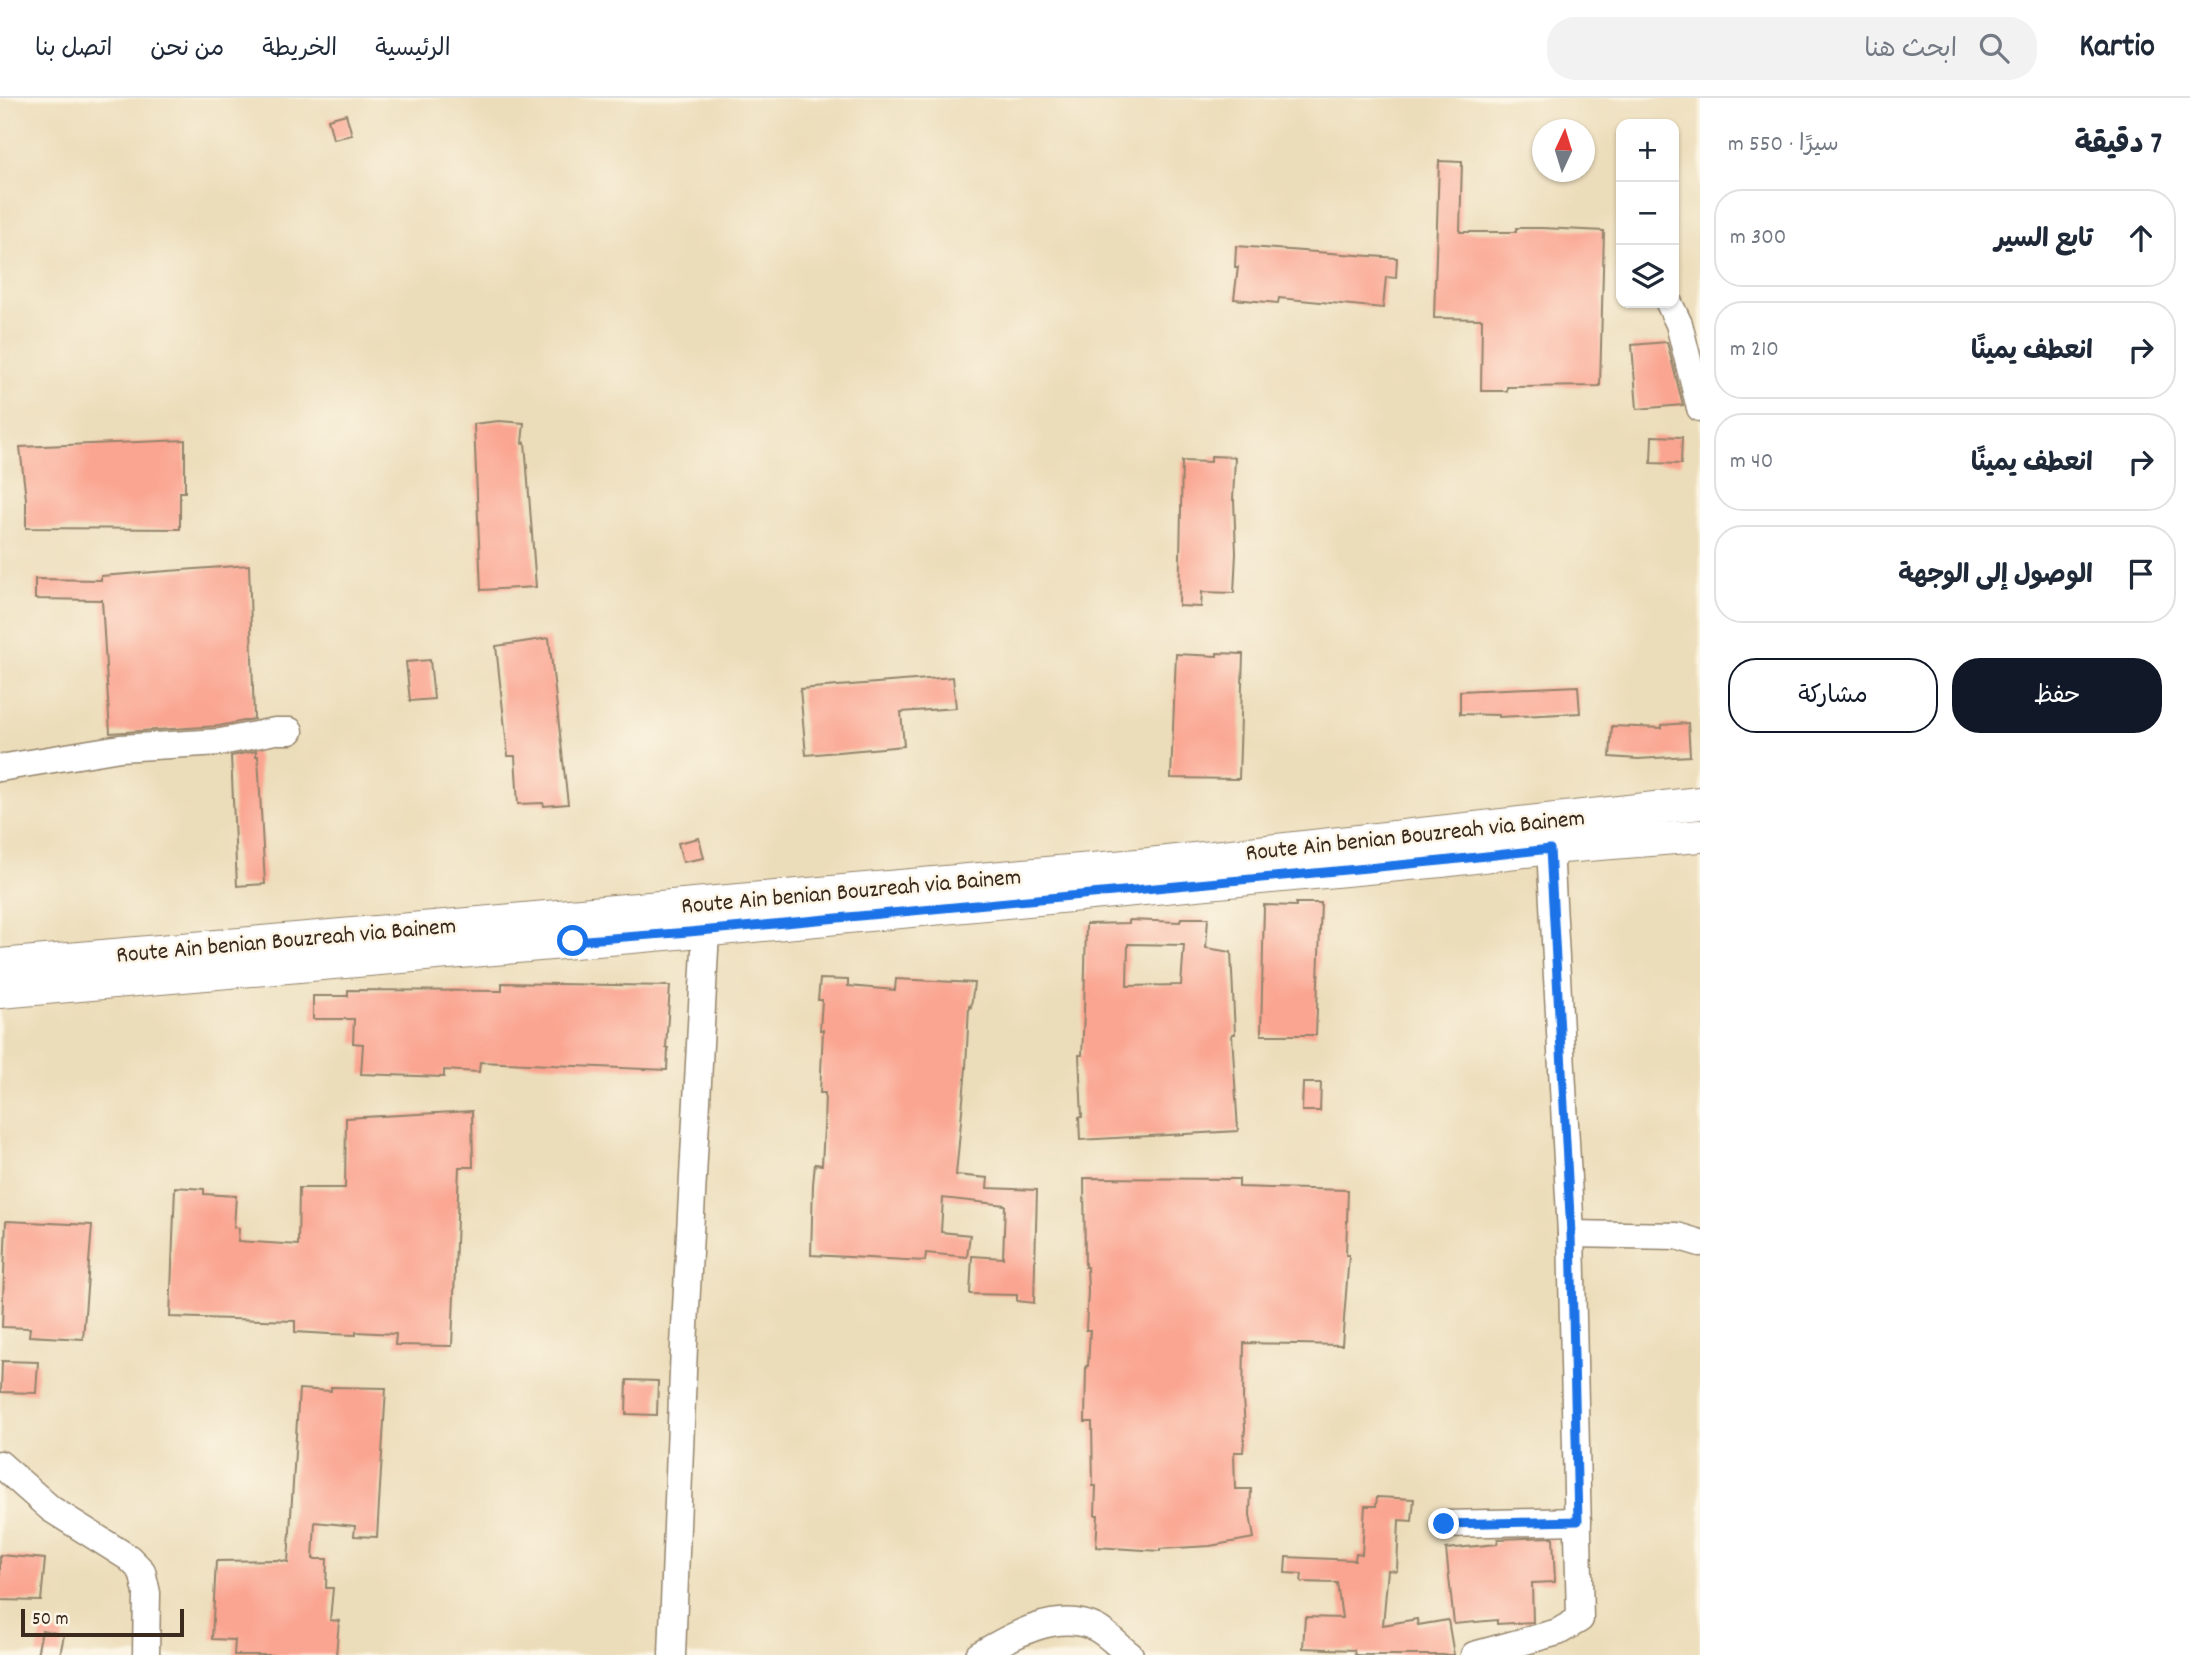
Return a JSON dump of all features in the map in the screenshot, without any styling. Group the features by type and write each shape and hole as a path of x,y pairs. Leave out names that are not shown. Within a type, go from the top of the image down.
{"main road":[{"name":"Route Ain benian Bouzreah via Bainem","path":"0,965 1149,864 1700,803"},
{"name":"Route Ain benian Bouzreah via Bainem","path":"0,992 706,931 1700,836"}],"street":[{"path":"1671,308 1679,324 1700,408"},
{"path":"0,768 120,748 221,742 275,731 290,731"},
{"path":"1474,1655 1558,1632 1580,1619 1571,1234 1550,849"},
{"path":"672,1655 684,1346 706,931"},
{"path":"1571,1234 1677,1237 1700,1243"},
{"path":"0,1464 51,1509 129,1558 142,1571 146,1593 146,1655"},
{"path":"1444,1524 1578,1521"},
{"path":"979,1655 1016,1634 1067,1621 1096,1628 1130,1655"}],"building":[{"path":"346,114 352,135 333,139 328,119"},
{"path":"1439,161 1462,162 1460,232 1516,232 1516,228 1604,231 1600,386 1507,387 1507,391 1481,391 1482,319 1434,318"},
{"path":"1236,246 1397,258 1396,278 1386,277 1383,308 1279,298 1278,303 1234,299 1238,267 1235,267"},
{"path":"1667,342 1683,405 1637,409 1632,345"},
{"path":"499,421 524,423 522,443 525,442 536,587 481,590 474,424"},
{"path":"1652,436 1682,437 1681,464 1651,463"},
{"path":"185,440 185,492 180,492 180,529 26,528 26,499 20,447"},
{"path":"1211,456 1235,457 1234,593 1202,592 1201,607 1179,606 1182,461 1211,462"},
{"path":"249,565 254,719 219,726 110,733 102,600 35,599 35,579 101,580 101,576"},
{"path":"549,638 568,804 518,804 515,756 508,756 496,646"},
{"path":"1217,653 1243,654 1239,779 1171,778 1176,654 1217,656"},
{"path":"430,660 434,699 410,701 406,662"},
{"path":"953,677 956,708 901,712 904,746 806,755 800,689"},
{"path":"1578,686 1580,713 1499,717 1460,714 1460,691"},
{"path":"1688,723 1690,756 1638,759 1610,757 1612,726 1662,728 1662,725"},
{"path":"256,751 265,884 237,886 231,756"},
{"path":"699,838 704,858 683,862 678,843"},
{"path":"1296,903 1321,903 1316,1035 1261,1035 1264,905 1296,906"},
{"path":"1181,918 1208,918 1206,948 1231,952 1235,1034 1232,1034 1238,1131 1080,1140 1079,1117 1082,1117 1079,1055 1082,1055 1086,924 1129,923 1129,920 1180,922","holes":["1128,944 1184,945 1181,985 1127,986"]},
{"path":"820,979 848,980 848,986 895,990 896,979 974,983 971,1007 969,1006 956,1175 988,1178 987,1188 1037,1190 1034,1303 1017,1301 1017,1295 970,1294 972,1256 1003,1258 1005,1205 943,1198 941,1232 970,1235 967,1257 926,1253 925,1261 811,1255 815,1164 822,1165 824,1128 825,1093 820,1093 823,1030 820,1030 822,1000 818,1000"},
{"path":"502,983 670,986 667,1070 480,1062 479,1072 444,1070 444,1077 361,1074 363,1044 353,1043 354,1019 313,1019 313,996 348,996 348,990 502,991"},
{"path":"1303,1083 1321,1083 1320,1111 1302,1111"},
{"path":"472,1111 473,1167 459,1167 452,1346 395,1345 396,1334 295,1332 295,1321 170,1317 175,1187 204,1189 204,1194 236,1196 234,1227 239,1228 238,1241 298,1245 299,1188 345,1188 346,1118"},
{"path":"1084,1178 1239,1179 1239,1187 1348,1190 1346,1255 1349,1255 1342,1345 1244,1343 1245,1428 1243,1452 1234,1452 1235,1489 1251,1489 1250,1515 1254,1538 1160,1551 1096,1547 1098,1515 1095,1515 1096,1486 1093,1486 1092,1422 1085,1422 1090,1330 1086,1330 1088,1291 1085,1267"},
{"path":"6,1221 92,1225 83,1339 29,1336 30,1328 2,1327"},
{"path":"2,1361 38,1362 36,1393 1,1392"},
{"path":"627,1380 658,1381 657,1415 626,1414"},
{"path":"331,1387 386,1388 377,1537 354,1536 355,1526 315,1522 313,1559 327,1559 326,1588 333,1588 330,1620 339,1621 336,1655 234,1655 235,1640 212,1639 216,1561 288,1562 299,1389 331,1391"},
{"path":"1377,1497 1414,1499 1412,1521 1399,1520 1397,1571 1388,1570 1383,1625 1417,1619 1418,1625 1448,1620 1454,1655 1355,1655 1354,1650 1303,1648 1305,1617 1342,1618 1337,1583 1301,1582 1302,1574 1285,1573 1286,1557 1355,1560 1356,1553 1362,1554 1365,1506 1376,1506"},
{"path":"1553,1537 1555,1582 1532,1583 1533,1622 1497,1624 1497,1620 1454,1624 1446,1549 1497,1544 1498,1539"},
{"path":"0,1555 45,1559 41,1601 0,1600"},
{"path":"42,1630 64,1635 60,1655 37,1655"}],"route":[{"path":"573,941 706,931 1550,849 1571,1234 1578,1521 1444,1524"}]}
